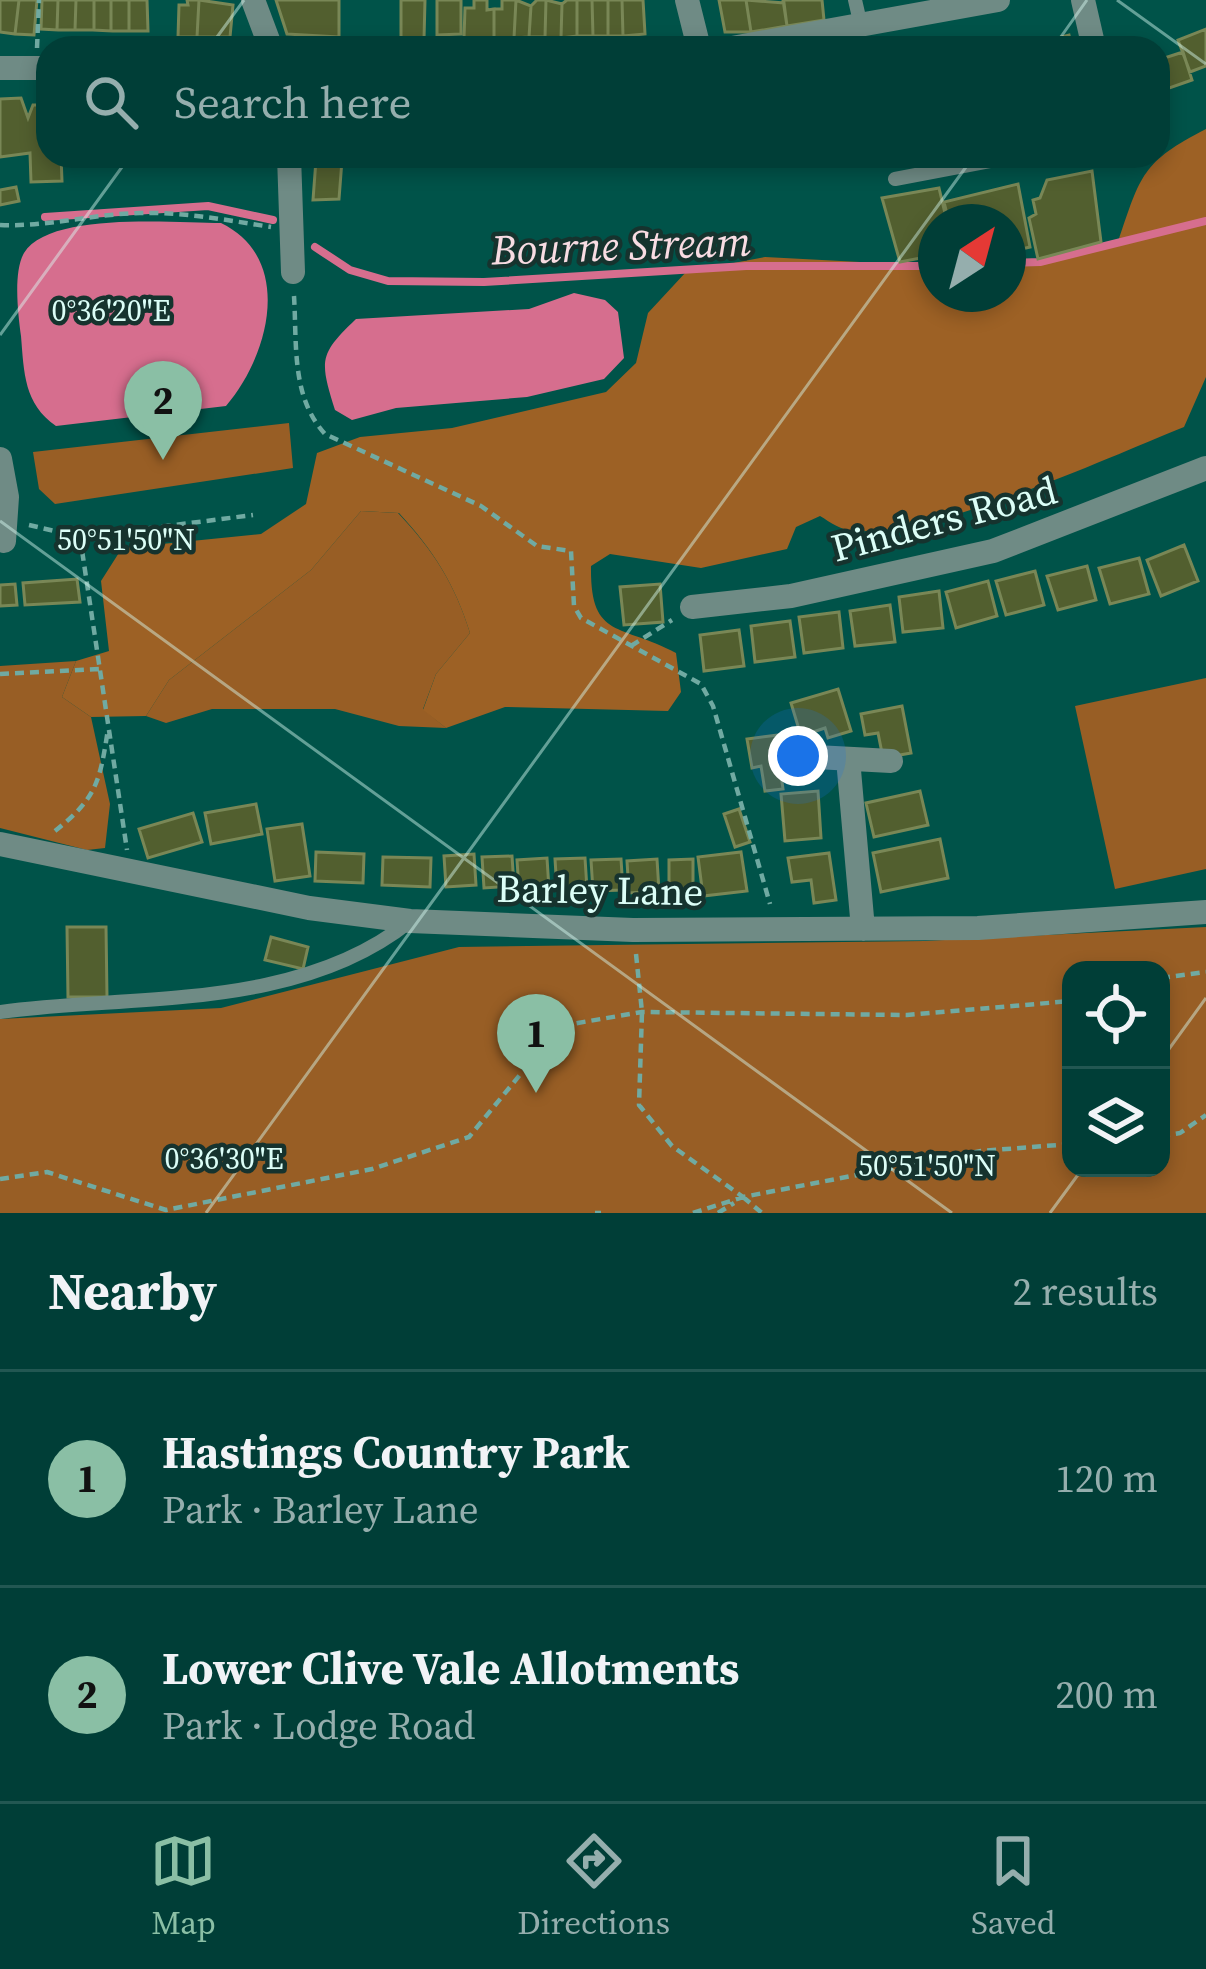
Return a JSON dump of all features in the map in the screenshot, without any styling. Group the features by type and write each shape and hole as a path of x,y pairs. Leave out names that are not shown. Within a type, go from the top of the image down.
{"street":[{"path":"253,0 266,36"},
{"path":"687,0 696,36"},
{"path":"802,36 998,0"},
{"path":"1083,0 1091,36"},
{"path":"0,68 36,59"},
{"path":"290,168 293,272"},
{"path":"0,459 3,529"},
{"name":"Pinders Road","path":"692,607 791,596 994,550 1206,468"},
{"path":"797,756 891,761"},
{"path":"848,759 863,928"},
{"name":"Barley Lane","path":"12,847 354,916 410,921 633,930 978,928 1206,912"}],"lane":[{"path":"855,0 861,26"},
{"path":"895,178 950,168"},
{"path":"0,1012 172,998 284,980 371,952 410,921"}],"path":[{"path":"39,0 41,36"},
{"path":"0,225 36,227 63,218 141,213 216,215 289,229"},
{"path":"293,272 300,388 316,425 325,434 482,506 519,537 571,551 574,606 597,632 701,684 713,706 777,928"},
{"path":"3,529 80,537 253,515"},
{"path":"80,537 131,873"},
{"path":"629,647 692,607"},
{"path":"0,674 100,669"},
{"path":"12,847 87,806 101,774 108,724"},
{"path":"633,930 642,1012 639,1105 672,1146 762,1213"},
{"path":"1170,977 1206,972"},
{"path":"166,1210 372,1169 469,1138 560,1027 642,1012 908,1015 1062,1002"},
{"path":"1170,1135 1206,1115"},
{"path":"693,1213 743,1197 981,1150 1062,1145"},
{"path":"0,1179 47,1172 180,1213"},
{"path":"718,1213 743,1197"}],"shaded area":[{"path":"1206,129 1206,377 1184,427 1066,476 929,522 854,531 820,516 796,527 787,549 701,568 610,554 591,566 596,607 612,626 676,653 681,692 668,711 505,707 446,728 423,710 436,674 470,633 464,615 442,568 399,513 361,511 311,570 169,680 146,716 91,717 62,697 76,661 109,651 101,581 122,548 261,534 306,504 317,453 360,437 452,428 606,392 636,363 648,313 686,272 765,257 918,265 918,312 1026,312 1026,263 1053,262 1118,242 1147,172 1170,168 1170,150"},
{"path":"221,223 244,239 259,260 267,309 254,361 226,406 56,426 45,417 32,398 23,363 17,293 24,253 38,240 85,225"},
{"path":"574,293 605,300 618,312 624,358 604,379 527,397 396,408 352,420 335,410 326,360 356,319 529,309"},
{"path":"289,423 293,468 55,504 39,489 33,452"},
{"path":"361,511 398,513 442,568 464,615 470,633 436,674 423,709 446,728 399,726 335,709 212,709 166,723 146,716 169,680 311,570"},
{"path":"76,661 62,697 91,717 110,804 105,848 87,850 0,828 0,666"},
{"path":"1206,678 1206,869 1115,889 1075,706"},
{"path":"1206,927 1206,1213 0,1213 0,1019 221,1008 459,947 925,941"}],"building":[{"path":"0,0 19,0 15,34 0,32"},
{"path":"19,0 37,0 34,35 15,34"},
{"path":"42,0 58,0 57,30 41,29"},
{"path":"58,0 76,0 75,30 57,30"},
{"path":"76,0 94,0 94,30 75,30"},
{"path":"94,0 111,0 111,31 94,30"},
{"path":"111,0 129,0 129,31 111,31"},
{"path":"129,0 147,0 148,31 129,31"},
{"path":"187,0 199,0 197,36 178,36 179,5 188,5"},
{"path":"199,0 233,5 230,36 197,36"},
{"path":"276,0 339,0 339,36 287,34"},
{"path":"401,0 425,0 424,36 401,36"},
{"path":"437,0 461,0 461,34 437,35"},
{"path":"474,0 487,0 487,10 494,9 494,36 464,36 465,8 474,8"},
{"path":"502,0 516,0 514,36 494,36 494,9 502,9"},
{"path":"516,0 531,6 529,36 514,36"},
{"path":"546,0 545,36 529,36 531,6"},
{"path":"546,0 562,4 561,36 545,36"},
{"path":"577,0 577,36 561,36 562,4"},
{"path":"577,0 592,0 593,36 577,36"},
{"path":"592,0 608,0 608,36 593,36"},
{"path":"608,0 622,0 623,36 608,36"},
{"path":"622,0 643,0 645,34 623,36"},
{"path":"719,0 746,0 751,32 725,32"},
{"path":"746,0 784,3 787,26 751,32"},
{"path":"783,0 822,0 824,20 787,26"},
{"path":"1206,29 1206,66 1190,72 1178,40"},
{"path":"1183,52 1192,80 1170,88 1170,56"},
{"path":"21,98 28,118 36,105 36,168 61,168 62,181 31,182 30,153 0,157 0,99"},
{"path":"315,168 341,168 339,199 313,200"},
{"path":"1092,171 1101,242 1038,259 1029,218 1036,214 1033,200 1040,198 1047,180"},
{"path":"1018,184 1022,204 944,204"},
{"path":"16,187 19,201 0,205 0,190"},
{"path":"939,188 943,204 918,204 918,258 900,262 882,198"},
{"path":"1184,545 1198,581 1161,596 1147,560"},
{"path":"1139,558 1149,594 1110,604 1099,568"},
{"path":"1087,566 1096,600 1058,610 1047,576"},
{"path":"1035,571 1044,605 1006,615 996,581"},
{"path":"77,579 80,602 25,605 23,583"},
{"path":"988,581 997,616 956,628 946,592"},
{"path":"15,584 17,605 0,606 0,585"},
{"path":"660,584 663,622 624,625 620,587"},
{"path":"939,591 943,628 903,632 899,597"},
{"path":"890,605 895,642 855,646 850,611"},
{"path":"839,612 843,648 804,653 799,617"},
{"path":"790,621 795,657 755,662 751,626"},
{"path":"739,630 744,666 704,671 700,635"},
{"path":"838,689 851,731 828,738 825,728 801,736 791,703"},
{"path":"902,706 911,753 883,758 878,733 865,735 861,714"},
{"path":"786,734 791,766 780,768 783,789 765,791 761,766 752,768 747,739"},
{"path":"818,791 821,838 785,841 781,794"},
{"path":"920,791 928,825 874,837 866,803"},
{"path":"256,804 262,834 211,844 205,813"},
{"path":"739,809 750,842 735,847 724,814"},
{"path":"193,813 202,842 148,858 139,829"},
{"path":"302,824 310,876 275,881 267,829"},
{"path":"940,839 948,878 881,892 873,853"},
{"path":"316,852 364,854 363,883 315,881"},
{"path":"741,852 747,891 703,896 698,857"},
{"path":"829,853 836,900 814,903 811,880 792,882 788,858"},
{"path":"474,854 476,885 446,887 444,856"},
{"path":"512,856 514,886 484,888 482,857"},
{"path":"383,857 431,858 430,887 382,885"},
{"path":"547,858 549,889 519,890 517,860"},
{"path":"585,858 587,889 557,890 555,859"},
{"path":"621,859 623,890 593,891 591,860"},
{"path":"657,859 659,891 629,893 627,861"},
{"path":"693,859 693,898 669,898 669,860"},
{"path":"67,927 106,927 107,997 68,997"},
{"path":"271,937 308,947 303,969 265,960"}],"waterway":[{"name":"Bourne Stream","path":"45,217 208,206 273,220"},
{"name":"Bourne Stream","path":"1026,262 1206,221"},
{"name":"Bourne Stream","path":"315,247 350,270 388,281 484,282 746,266 918,266"}],"place":[{"name":"Lower Clive Vale Allotments","path":"163,460"},
{"name":"Hastings Country Park","path":"536,1093"}]}
